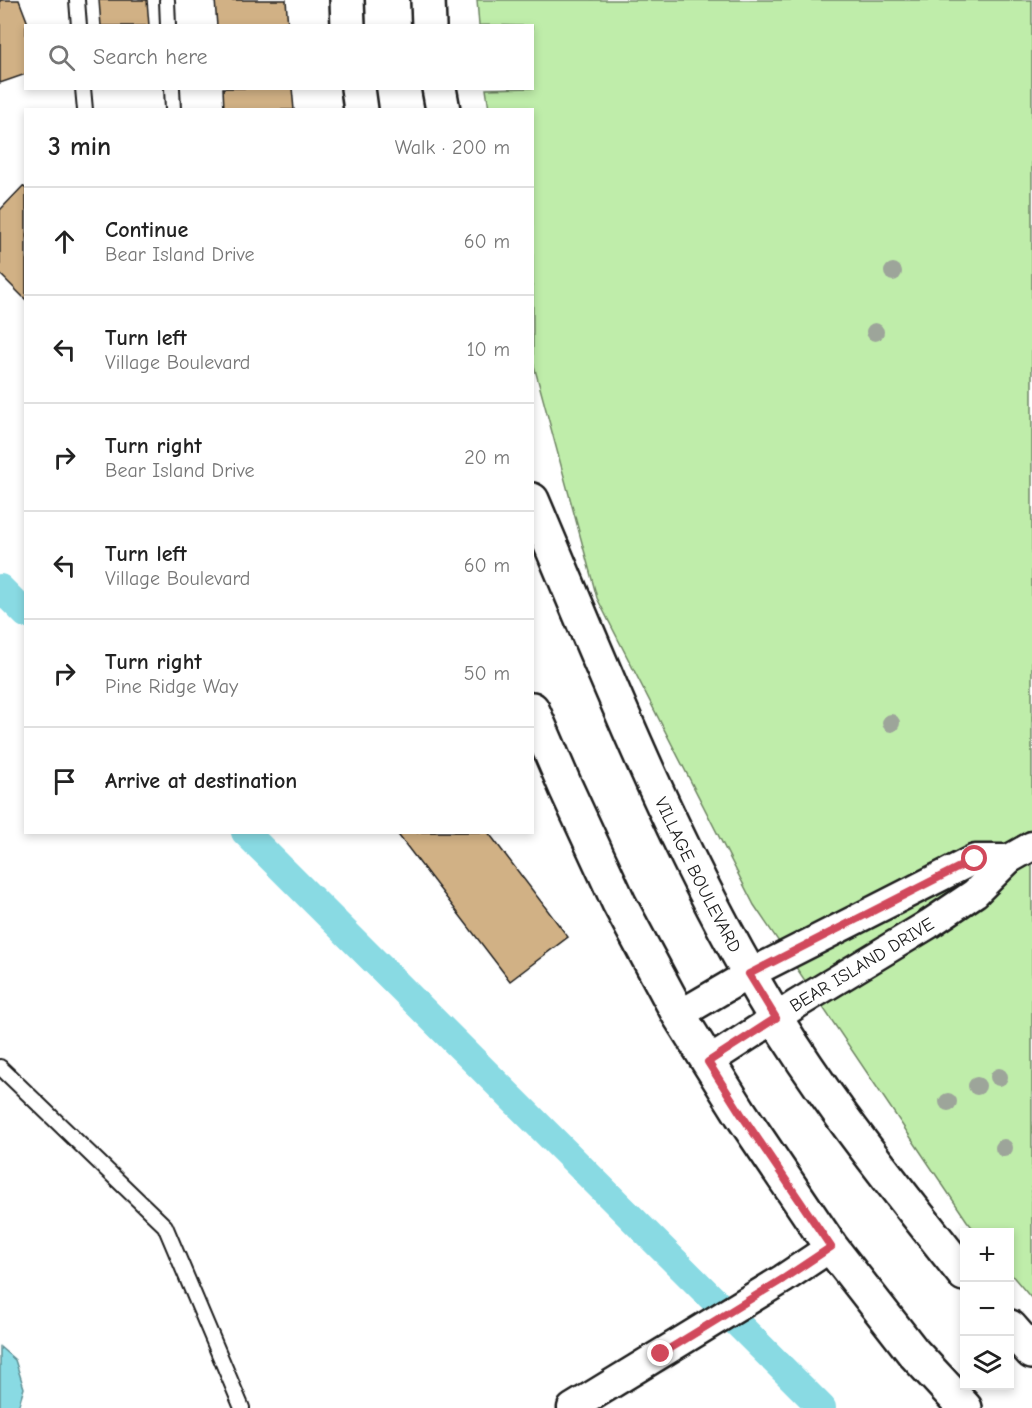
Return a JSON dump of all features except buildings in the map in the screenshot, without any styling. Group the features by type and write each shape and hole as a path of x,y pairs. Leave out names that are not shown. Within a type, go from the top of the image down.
{"street":[{"path":"347,0 348,24"},
{"path":"428,0 429,24"},
{"path":"357,90 361,108"},
{"path":"439,90 442,108"},
{"name":"VILLAGE BOULEVARD","path":"534,505 644,765 691,866 749,974 808,1070 960,1269"},
{"path":"534,714 619,903 679,1015 708,1062 831,1247 913,1352 965,1408"},
{"name":"BEAR ISLAND DRIVE","path":"679,1015 749,974 975,859 1020,852"},
{"name":"BEAR ISLAND DRIVE","path":"708,1062 929,924 975,893 1020,852"},
{"path":"572,1408 783,1279 831,1247"},
{"path":"1014,1332 1032,1352"}],"lane":[{"path":"77,0 79,24"},
{"path":"167,0 168,24"},
{"path":"83,90 85,108"},
{"path":"172,90 173,108"},
{"path":"0,1066 165,1226 242,1408"}],"green space":[{"path":"477,0 1032,0 1032,1299 1014,1278 1014,1228 973,1228 967,1221 754,905 597,598 534,366 534,108 489,108 486,90 534,90 534,24 479,24"}],"water":[{"path":"0,1347 15,1360 24,1388 18,1408 0,1408"}],"waterway":[{"path":"0,588 24,612"},
{"path":"247,834 822,1408"}],"route":[{"path":"661,1354 831,1247 708,1062 776,1018 749,974 975,859"}]}
